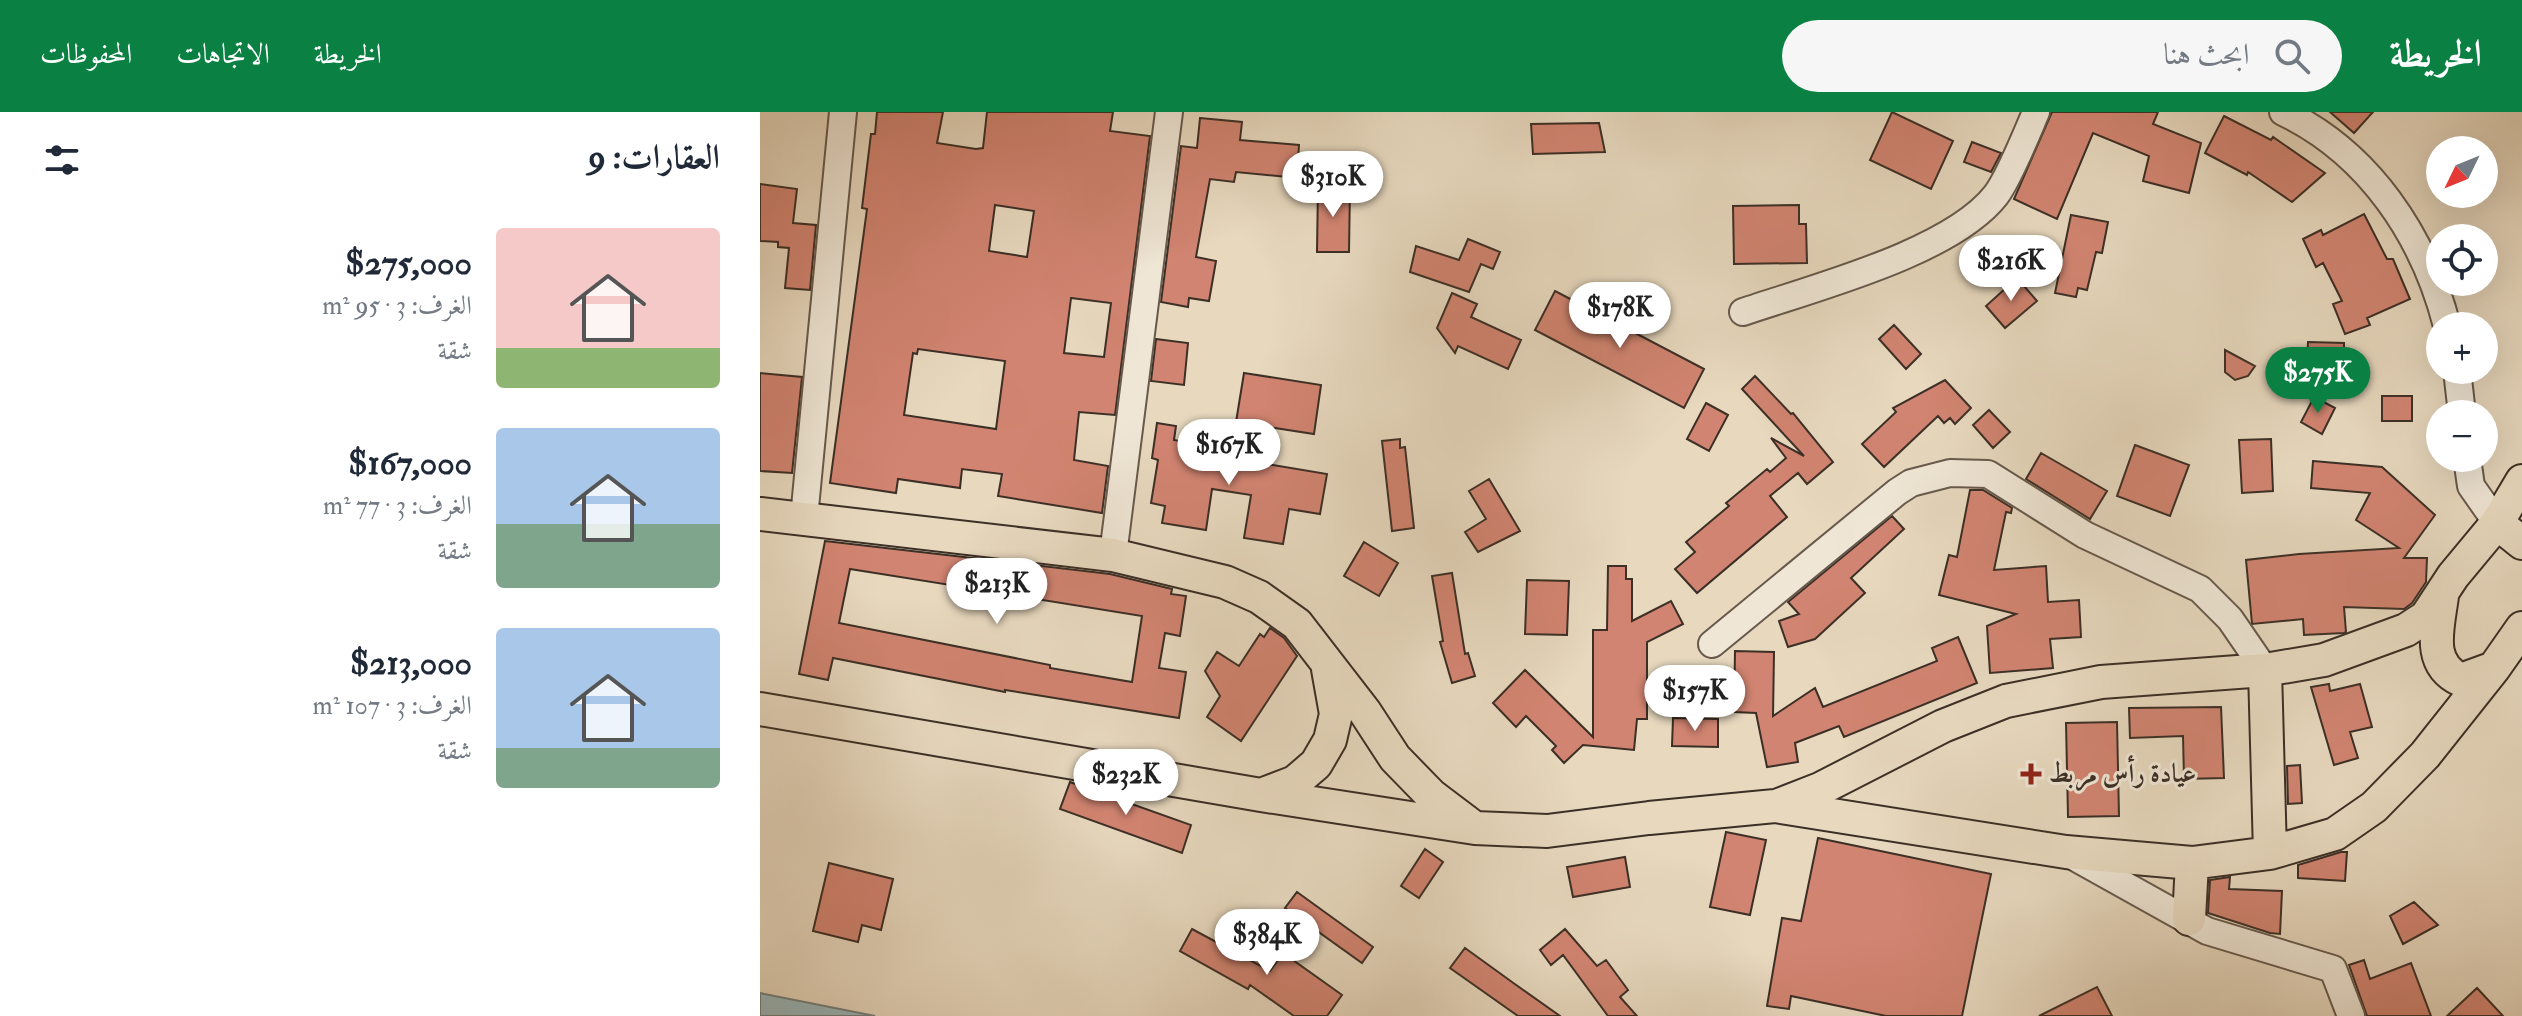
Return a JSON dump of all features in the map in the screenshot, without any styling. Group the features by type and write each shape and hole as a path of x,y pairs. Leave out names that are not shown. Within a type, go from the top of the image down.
{"main road":[{"path":"1775,806 1820,789 1943,726 2006,701 2101,682 2265,670 2324,660 2406,630 2426,617 2453,576 2497,523 2522,481"},
{"path":"760,514 1113,555 1225,582 1259,597 1297,624 1395,758 1431,795 1475,828"},
{"path":"2497,523 2522,543"},
{"path":"2442,596 2438,628 2439,662 2448,674 2461,680 2494,668"},
{"path":"760,709 1261,795 1475,828 1547,831 1775,806 2066,852 2192,863 2270,853 2335,834 2374,807 2425,755 2522,628"},
{"path":"1261,795 1295,782 1316,764 1330,740 1336,714 1327,662"},
{"path":"2265,670 2270,853"},
{"path":"2189,919 2192,863"}],"street":[{"path":"804,518 843,112"},
{"path":"1113,555 1169,112"},
{"path":"1743,312 1913,253 1969,221 1997,194 2036,112"},
{"path":"2283,112 2309,124 2355,162 2388,200 2415,238 2437,287 2443,312"},
{"path":"2469,472 2471,486 2497,523"},
{"path":"1712,644 1911,483 1950,473 1988,474 2085,535 2200,589 2230,619 2265,670"},
{"path":"2066,852 2207,931 2333,969 2351,1016"}],"water":[{"path":"760,993 875,1016 760,1016"}],"building":[{"path":"877,112 943,112 937,143 976,149 983,148 987,112 1113,112 1110,131 1150,136 1115,415 1079,412 1074,460 1108,466 1102,513 998,496 1002,474 962,469 960,488 898,479 896,493 830,483 867,209 862,208 871,134 875,134","holes":["995,205 1034,211 1027,257 989,251","1071,298 1111,303 1104,357 1064,353","918,349 1005,361 996,429 904,415 913,353 917,354"]},
{"path":"1892,112 1953,141 1931,189 1870,160"},
{"path":"2052,112 2158,112 2153,124 2201,143 2189,193 2143,181 2149,156 2093,133 2057,219 2014,199"},
{"path":"2330,112 2373,112 2354,133"},
{"path":"2224,116 2271,140 2273,137 2325,173 2292,202 2248,172 2247,175 2205,153"},
{"path":"1200,118 1242,122 1240,140 1299,145 1297,178 1236,172 1234,182 1210,179 1196,257 1216,261 1209,301 1189,298 1188,307 1161,302 1181,146 1197,148"},
{"path":"1599,123 1605,152 1533,154 1531,124"},
{"path":"1972,142 2001,153 1991,172 1964,162"},
{"path":"760,184 797,189 793,223 816,225 810,290 785,288 789,248 778,247 778,242 760,241"},
{"path":"1318,185 1350,186 1349,252 1317,252"},
{"path":"1799,205 1799,224 1806,224 1807,263 1734,264 1733,206"},
{"path":"2364,214 2387,259 2393,259 2410,299 2367,318 2370,325 2345,334 2333,304 2342,301 2323,263 2316,267 2303,239 2321,230 2323,235"},
{"path":"2071,215 2108,222 2102,253 2096,252 2087,290 2078,288 2076,297 2055,293"},
{"path":"1468,239 1500,252 1493,269 1481,264 1469,292 1410,272 1416,246 1459,260"},
{"path":"2017,278 2037,301 2005,328 1986,306"},
{"path":"1555,291 1704,369 1684,408 1535,330"},
{"path":"1452,293 1477,304 1471,317 1521,340 1508,369 1458,346 1455,353 1437,328"},
{"path":"1894,325 1921,354 1906,369 1879,339"},
{"path":"1156,339 1188,343 1184,385 1151,381"},
{"path":"2308,342 2344,343 2344,365 2307,364"},
{"path":"2225,350 2255,366 2248,376 2235,380 2225,372"},
{"path":"760,373 802,377 792,473 760,471"},
{"path":"1244,373 1321,385 1314,434 1236,422"},
{"path":"1755,376 1793,413 1833,462 1807,484 1798,473 1770,496 1787,517 1697,593 1675,569 1695,552 1686,542 1729,506 1726,503 1767,469 1770,472 1786,458 1771,438 1804,456 1742,389"},
{"path":"1945,380 1971,408 1955,424 1950,418 1944,423 1938,416 1884,467 1862,444 1896,412 1893,408"},
{"path":"2382,396 2412,396 2412,421 2382,421"},
{"path":"2314,397 2335,408 2322,434 2301,422"},
{"path":"1706,403 1728,415 1709,451 1687,439"},
{"path":"1989,410 2010,432 1993,448 1973,425"},
{"path":"1157,423 1176,426 1174,440 1219,448 1218,456 1327,474 1320,514 1289,509 1283,544 1244,538 1251,495 1212,489 1206,530 1162,523 1165,506 1151,503 1158,460 1152,458"},
{"path":"1400,439 1400,448 1405,447 1414,528 1392,531 1382,441"},
{"path":"2271,439 2273,491 2242,493 2239,440"},
{"path":"2135,445 2189,465 2170,516 2117,496"},
{"path":"2041,453 2107,491 2090,519 2026,479"},
{"path":"2313,461 2382,467 2435,515 2404,558 2427,558 2426,582 2412,603 2404,609 2344,607 2344,633 2304,635 2303,619 2252,624 2246,560 2399,548 2356,520 2370,493 2311,488"},
{"path":"1489,479 1520,531 1478,552 1465,532 1486,519 1469,491"},
{"path":"1970,490 1983,490 2012,508 2011,513 2006,512 1994,570 2046,566 2048,602 2079,600 2081,637 2050,639 2053,668 1990,673 1987,626 2016,614 1939,595 1949,555 1957,557"},
{"path":"1892,516 1904,529 1851,578 1865,593 1815,639 1788,647 1779,621 1799,614 1788,602"},
{"path":"825,541 1110,574 1172,589 1171,594 1186,596 1180,636 1165,633 1159,668 1186,672 1179,718 1005,692 833,658 828,680 799,674","holes":["850,569 950,585 951,582 1142,616 1132,682 1050,668 1050,665 839,623"]},
{"path":"1364,542 1398,563 1379,596 1344,576"},
{"path":"1608,566 1626,566 1626,579 1632,579 1632,621 1671,601 1683,624 1647,642 1647,719 1637,719 1634,750 1583,745 1564,763 1552,750 1556,746 1526,716 1516,727 1493,703 1525,670 1593,737 1593,630 1607,630"},
{"path":"1452,573 1465,654 1468,653 1475,676 1452,683 1440,642 1443,641 1432,576"},
{"path":"1527,580 1569,581 1567,635 1525,634"},
{"path":"1270,628 1284,638 1297,656 1241,741 1207,717 1220,696 1205,671 1217,652 1239,666 1260,634 1264,637"},
{"path":"1958,637 1977,683 1844,737 1839,726 1795,743 1798,762 1767,767 1756,713 1734,712 1735,651 1774,652 1773,716 1815,688 1823,707 1937,661 1932,648"},
{"path":"2329,684 2330,691 2360,684 2372,727 2350,732 2358,758 2334,765 2311,687"},
{"path":"2221,707 2224,778 2184,779 2183,736 2130,738 2129,708"},
{"path":"1673,718 1718,719 1718,747 1672,746"},
{"path":"2117,722 2119,816 2068,817 2066,723"},
{"path":"2300,765 2302,803 2288,804 2287,766"},
{"path":"1070,782 1191,825 1182,853 1060,809"},
{"path":"1726,832 1766,840 1750,915 1710,907"},
{"path":"1818,838 1991,874 1962,1016 1886,1016 1791,996 1789,1009 1767,1006 1782,918 1801,921"},
{"path":"1425,849 1443,862 1419,898 1401,886"},
{"path":"2347,852 2345,881 2298,878 2298,865"},
{"path":"1625,857 1630,887 1573,897 1567,867"},
{"path":"829,863 893,879 881,930 862,925 858,942 813,931"},
{"path":"2230,877 2229,889 2282,891 2280,934 2208,913 2210,880"},
{"path":"1297,892 1373,947 1362,963 1285,908"},
{"path":"2414,902 2438,925 2403,944 2390,916"},
{"path":"1192,929 1270,971 1283,953 1342,995 1327,1016 1294,1016 1250,985 1248,989 1180,951"},
{"path":"1565,929 1597,966 1606,960 1628,990 1620,997 1637,1016 1608,1016 1563,955 1551,965 1540,950"},
{"path":"1465,948 1560,1016 1518,1016 1450,968"},
{"path":"2364,960 2370,979 2411,963 2431,1016 2367,1016 2349,965"},
{"path":"2097,987 2112,1016 2039,1016"},
{"path":"2477,988 2503,1016 2447,1016"}],"place":[{"name":"عيادة رأس مربط","path":"2031,774"}]}
